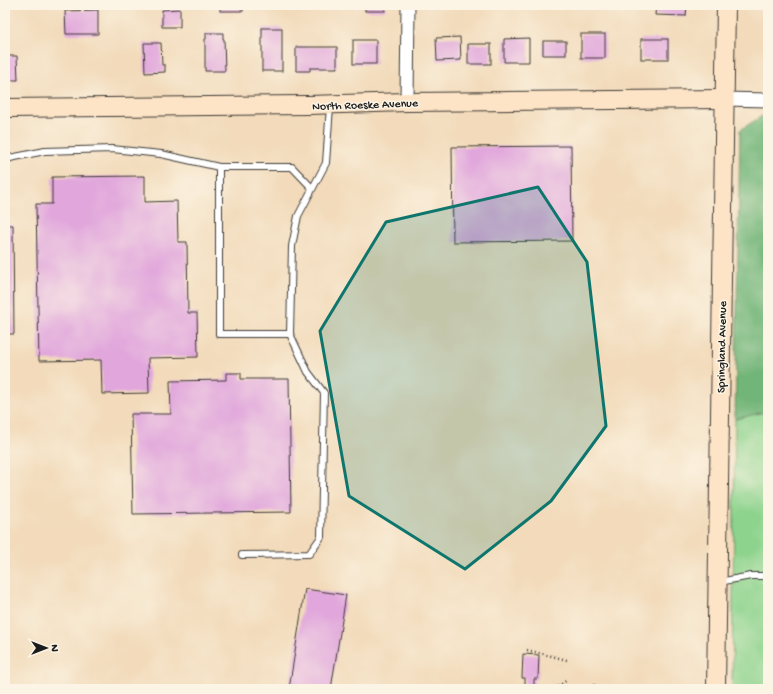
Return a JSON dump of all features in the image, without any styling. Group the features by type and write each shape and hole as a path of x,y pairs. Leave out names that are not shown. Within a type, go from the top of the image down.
{"street":[{"path":"407,102 408,5"},
{"name":"Springland Avenue","path":"716,689 726,5"},
{"path":"724,99 768,100"},
{"name":"North Roeske Avenue","path":"5,108 724,99"}],"lane":[{"path":"242,556 309,554 321,537 324,393 308,372 290,334 292,246 298,216 326,164 330,105"},
{"path":"5,161 10,158 45,151 112,149 161,154 219,168 292,167 312,188"},
{"path":"219,168 219,334 290,334"},
{"path":"718,582 751,576 768,576"}],"path":[{"path":"527,650 567,660"},
{"path":"555,689 566,680"},
{"path":"594,682 594,689"}],"highlighted area":[{"path":"538,187 587,262 606,426 551,501 465,569 349,496 320,331 386,222"}],"green space":[{"path":"762,116 768,116 768,411 735,419 740,130"},
{"path":"768,411 768,689 732,689 735,419"}],"building":[{"path":"220,5 243,5 243,11 220,11"},
{"path":"365,5 385,5 385,11 365,11"},
{"path":"656,5 687,5 686,16 655,15"},
{"path":"180,9 180,27 162,27 162,10"},
{"path":"98,10 98,34 66,34 65,11"},
{"path":"262,28 282,28 282,71 262,71"},
{"path":"206,33 223,33 225,71 205,71"},
{"path":"581,34 605,34 605,58 581,58"},
{"path":"460,37 461,60 437,61 436,38"},
{"path":"529,38 529,62 504,62 504,39"},
{"path":"641,39 668,39 668,59 641,59"},
{"path":"353,40 376,40 376,64 353,64"},
{"path":"543,41 566,41 566,55 543,55"},
{"path":"144,43 161,43 162,65 165,65 165,72 145,73"},
{"path":"468,44 491,44 491,64 468,64"},
{"path":"296,47 337,47 337,68 310,68 310,71 296,71"},
{"path":"5,56 17,56 18,80 5,80"},
{"path":"571,146 572,241 453,242 452,147"},
{"path":"145,176 145,202 177,201 178,242 187,242 188,313 197,313 198,357 148,358 149,393 102,394 101,360 39,361 36,204 52,204 52,177"},
{"path":"5,225 13,225 14,334 5,334"},
{"path":"226,373 241,373 241,379 289,379 291,512 133,514 131,414 171,414 170,381 226,380"},
{"path":"305,589 346,595 331,689 289,689"},
{"path":"523,654 539,655 538,679 534,679 534,688 525,687 525,678 522,678"}]}
